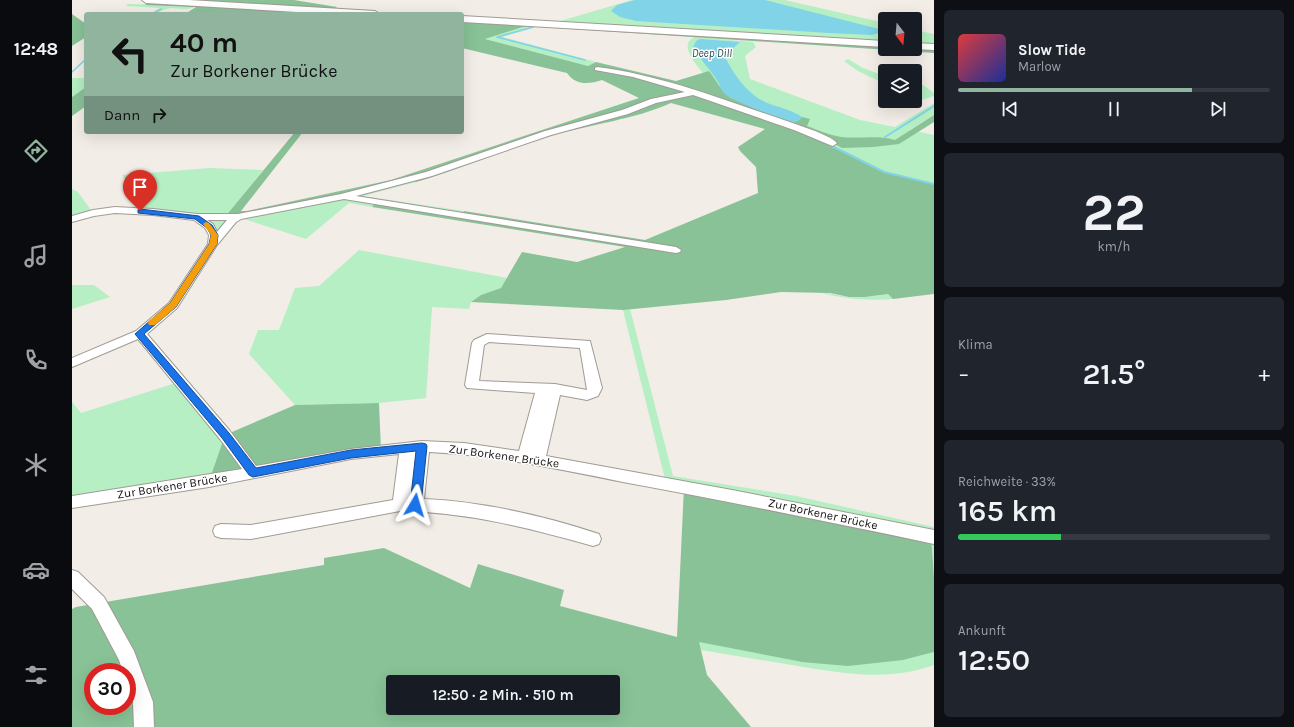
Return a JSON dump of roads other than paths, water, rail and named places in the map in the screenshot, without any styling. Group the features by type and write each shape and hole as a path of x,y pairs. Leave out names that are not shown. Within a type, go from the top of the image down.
{"main road":[{"path":"146,0 343,12"},
{"path":"464,19 878,44"},
{"path":"922,46 934,47"}],"street":[{"path":"597,69 648,78 695,92 808,131 833,143"},
{"path":"72,219 93,213 115,210 153,212 197,217 238,217 342,197 429,174 548,133 625,112 654,101 695,92"},
{"path":"342,197 676,250"},
{"path":"197,217 209,226 214,235 213,244"},
{"path":"72,363 140,334 173,305 213,244 232,220 238,217"},
{"path":"140,334 225,435 253,472"},
{"path":"487,338 586,344 595,388 593,393 587,395 549,388 472,385 478,343 480,340 487,338"},
{"path":"532,459 549,388"},
{"path":"408,505 415,447"},
{"name":"Zur Borkener Brücke","path":"72,502 351,454 415,447 464,448 732,496 934,537"},
{"path":"222,531 251,532 408,505 464,509 512,517 593,539"},
{"path":"72,577 98,603 127,657 143,702 144,727"}],"water":[{"path":"635,0 765,0 878,29 878,33 872,35 829,33 636,21 620,17 611,11 617,5"},
{"name":"Deep Dill","path":"700,39 740,42 725,57 742,84 754,95 767,103 794,112 802,117 794,122 788,121 769,115 724,93 719,83 693,47 696,41"}],"waterway":[{"path":"156,12 161,9"},
{"path":"533,27 497,37 585,60"},
{"path":"72,72 84,61"},
{"path":"885,137 934,106"},
{"path":"832,146 884,172 934,184"}]}
